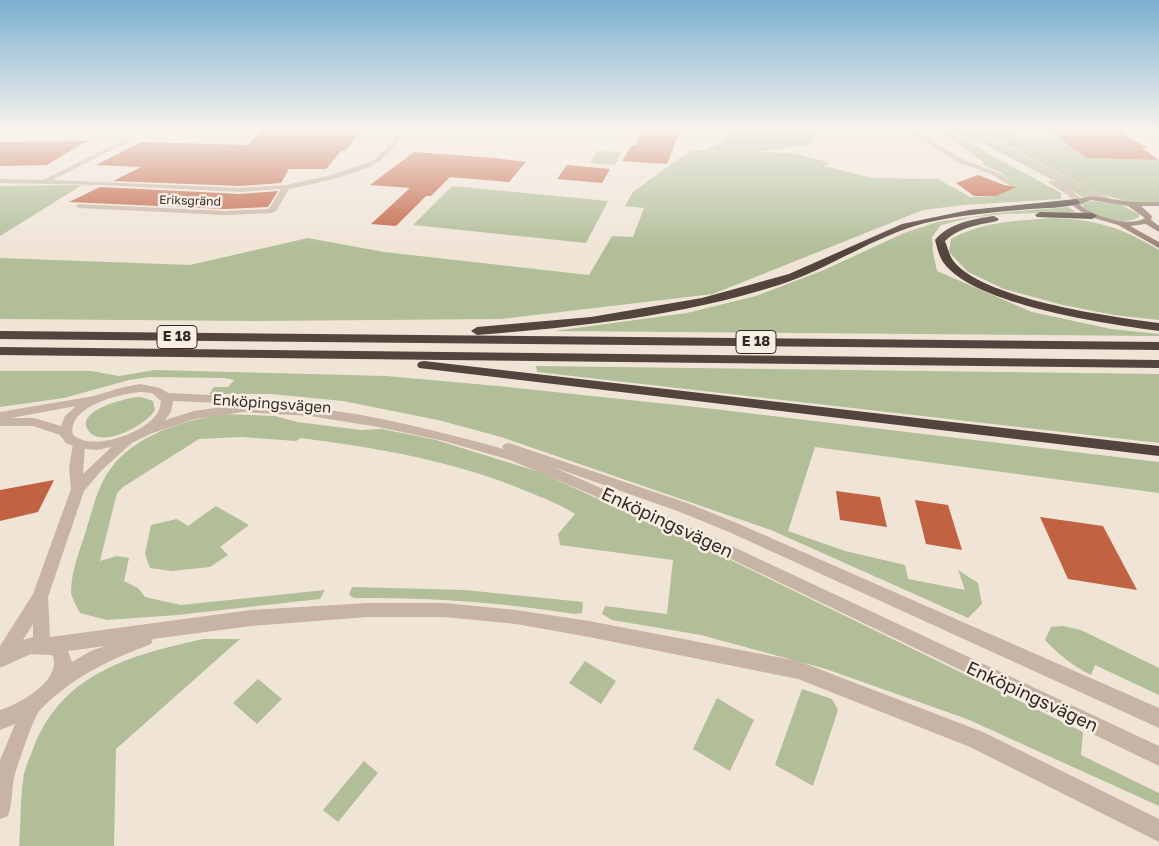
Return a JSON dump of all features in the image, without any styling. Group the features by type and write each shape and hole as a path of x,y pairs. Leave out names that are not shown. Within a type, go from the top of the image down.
{"highway":[{"path":"353,338 560,324 676,308 713,300 778,281 905,226 925,220 972,212 1077,201"},
{"path":"1092,216 1023,216 983,220 962,225 948,232 940,240 940,249 953,267 968,278 998,292 1058,311 1159,327"},
{"name":"E 18","path":"0,336 1159,346"},
{"name":"E 18","path":"0,352 1159,364"},
{"path":"336,355 1159,452"}],"main road":[{"path":"1159,204 1124,203 1091,198 1077,201 1078,209 1092,216 1117,222 1136,224 1159,216"},
{"path":"1124,203 1139,209 1159,230"},
{"path":"1117,222 1159,245"}],"street":[{"path":"44,182 71,168"},
{"path":"0,182 240,190 286,187 337,176 357,168"},
{"path":"968,168 983,169 1003,178 1007,182"},
{"path":"1045,168 1109,200"},
{"path":"1048,180 1071,193 1077,201"},
{"name":"Eriksgränd","path":"78,206 244,214 272,211 286,187"},
{"name":"Enköpingsvägen","path":"101,398 121,391 140,388 156,390 166,396 314,404 392,417 450,430 518,450 684,508 734,528 1159,718"},
{"path":"0,422 34,422 66,432 70,440 79,444 101,446 128,439 144,431 163,415 168,405 166,396"},
{"path":"0,416 101,398"},
{"path":"66,432 73,416 85,406 101,398"},
{"name":"Enköpingsvägen","path":"144,431 194,415 243,408 310,412 378,422 435,435 515,457 595,490 705,540 1159,756"},
{"path":"1,660 40,597 78,489 128,439"},
{"path":"78,489 76,468 79,444"},
{"path":"40,597 46,645"},
{"path":"1,660 26,647 161,632 260,618 368,610 444,610 516,617 712,652 798,670 976,739 1159,831"},
{"path":"56,682 97,657 161,632"},
{"path":"0,720 24,711 40,700 61,674 64,662 59,650 46,645"},
{"path":"0,808 2,767 32,705"}],"green space":[{"path":"665,168 834,168 872,178 938,179 970,197 996,196 1013,188 1006,183 1009,180 1002,173 991,168 1016,168 1061,193 1061,199 964,205 923,210 713,294 501,319 254,321 0,319 0,258 190,265 308,238 384,252 589,275 612,236 633,237 644,208 625,206 633,192"},
{"path":"1031,168 1041,168 1095,196 1082,197"},
{"path":"1052,168 1159,168 1159,202 1130,202 1103,195"},
{"path":"82,185 0,236 0,186"},
{"path":"452,186 608,201 586,243 413,225"},
{"path":"1092,201 1119,204 1139,214 1139,217 1126,221 1110,220 1094,214 1083,207 1083,204"},
{"path":"1068,207 1076,212 1004,214 969,218 941,225 932,237 937,271 1032,312 1111,329 1159,334 1159,336 554,331 687,313 756,296 824,270 904,233 937,222 1005,212"},
{"path":"1053,218 1108,226 1159,250 1159,320 1114,315 1063,305 1004,289 968,272 949,252 951,239 963,233 1000,223"},
{"path":"536,366 1159,374 1159,443 537,372"},
{"path":"155,370 386,376 498,386 705,408 1159,462 1159,493 815,447 788,531 845,551 905,565 908,579 965,590 958,570 978,583 982,604 968,618 771,530 501,437 438,420 343,401 271,394 209,394 214,387 228,387 234,380 224,378 150,377 129,380 64,398 0,407 0,371 91,371 119,376"},
{"path":"141,397 153,401 155,410 143,422 123,433 112,436 102,437 94,435 88,430 86,423 89,416 96,411 115,402"},
{"path":"223,414 275,416 297,422 361,430 382,429 436,440 539,472 706,548 1083,732 1081,755 1159,793 1159,806 967,719 826,669 701,635 612,620 602,614 605,606 667,614 673,560 560,545 558,534 575,514 563,507 472,471 387,451 301,438 296,441 242,437 199,439 123,487 117,493 100,561 117,556 129,558 124,581 138,588 145,597 181,605 325,590 320,599 177,615 107,620 80,613 73,600 71,585 77,557 97,496 111,467 123,454 170,427"},
{"path":"216,506 249,525 220,547 228,555 210,567 172,571 150,568 145,554 151,525 177,519 188,526"},
{"path":"352,587 465,590 583,602 582,613 574,614 464,601 354,598 349,595"},
{"path":"1063,626 1081,630 1159,668 1159,695 1095,665 1091,675 1072,664 1045,640 1051,627"},
{"path":"203,639 240,639 116,749 114,846 19,846 25,771 46,723 62,702 81,685 102,671 151,652"},
{"path":"585,661 616,681 601,704 569,683"},
{"path":"258,679 282,699 257,724 233,703"},
{"path":"802,689 832,699 838,710 813,786 775,765"},
{"path":"717,698 754,720 730,771 693,749"},
{"path":"364,761 378,773 338,822 323,810"}],"building":[{"path":"138,168 326,168 289,169 281,183 240,186 113,181"},
{"path":"392,168 520,168 509,182 450,177 431,196 426,196 396,226 371,224 410,188 370,185"},
{"path":"565,168 610,169 602,183 557,179"},
{"path":"978,175 1004,185 1017,187 996,196 974,196 956,183"},
{"path":"100,187 240,194 278,191 268,207 225,209 69,202"},
{"path":"54,480 38,512 0,521 0,490"},
{"path":"836,491 880,497 887,527 840,520"},
{"path":"915,500 948,505 962,550 926,544"},
{"path":"1040,517 1103,526 1137,590 1068,579"}]}
